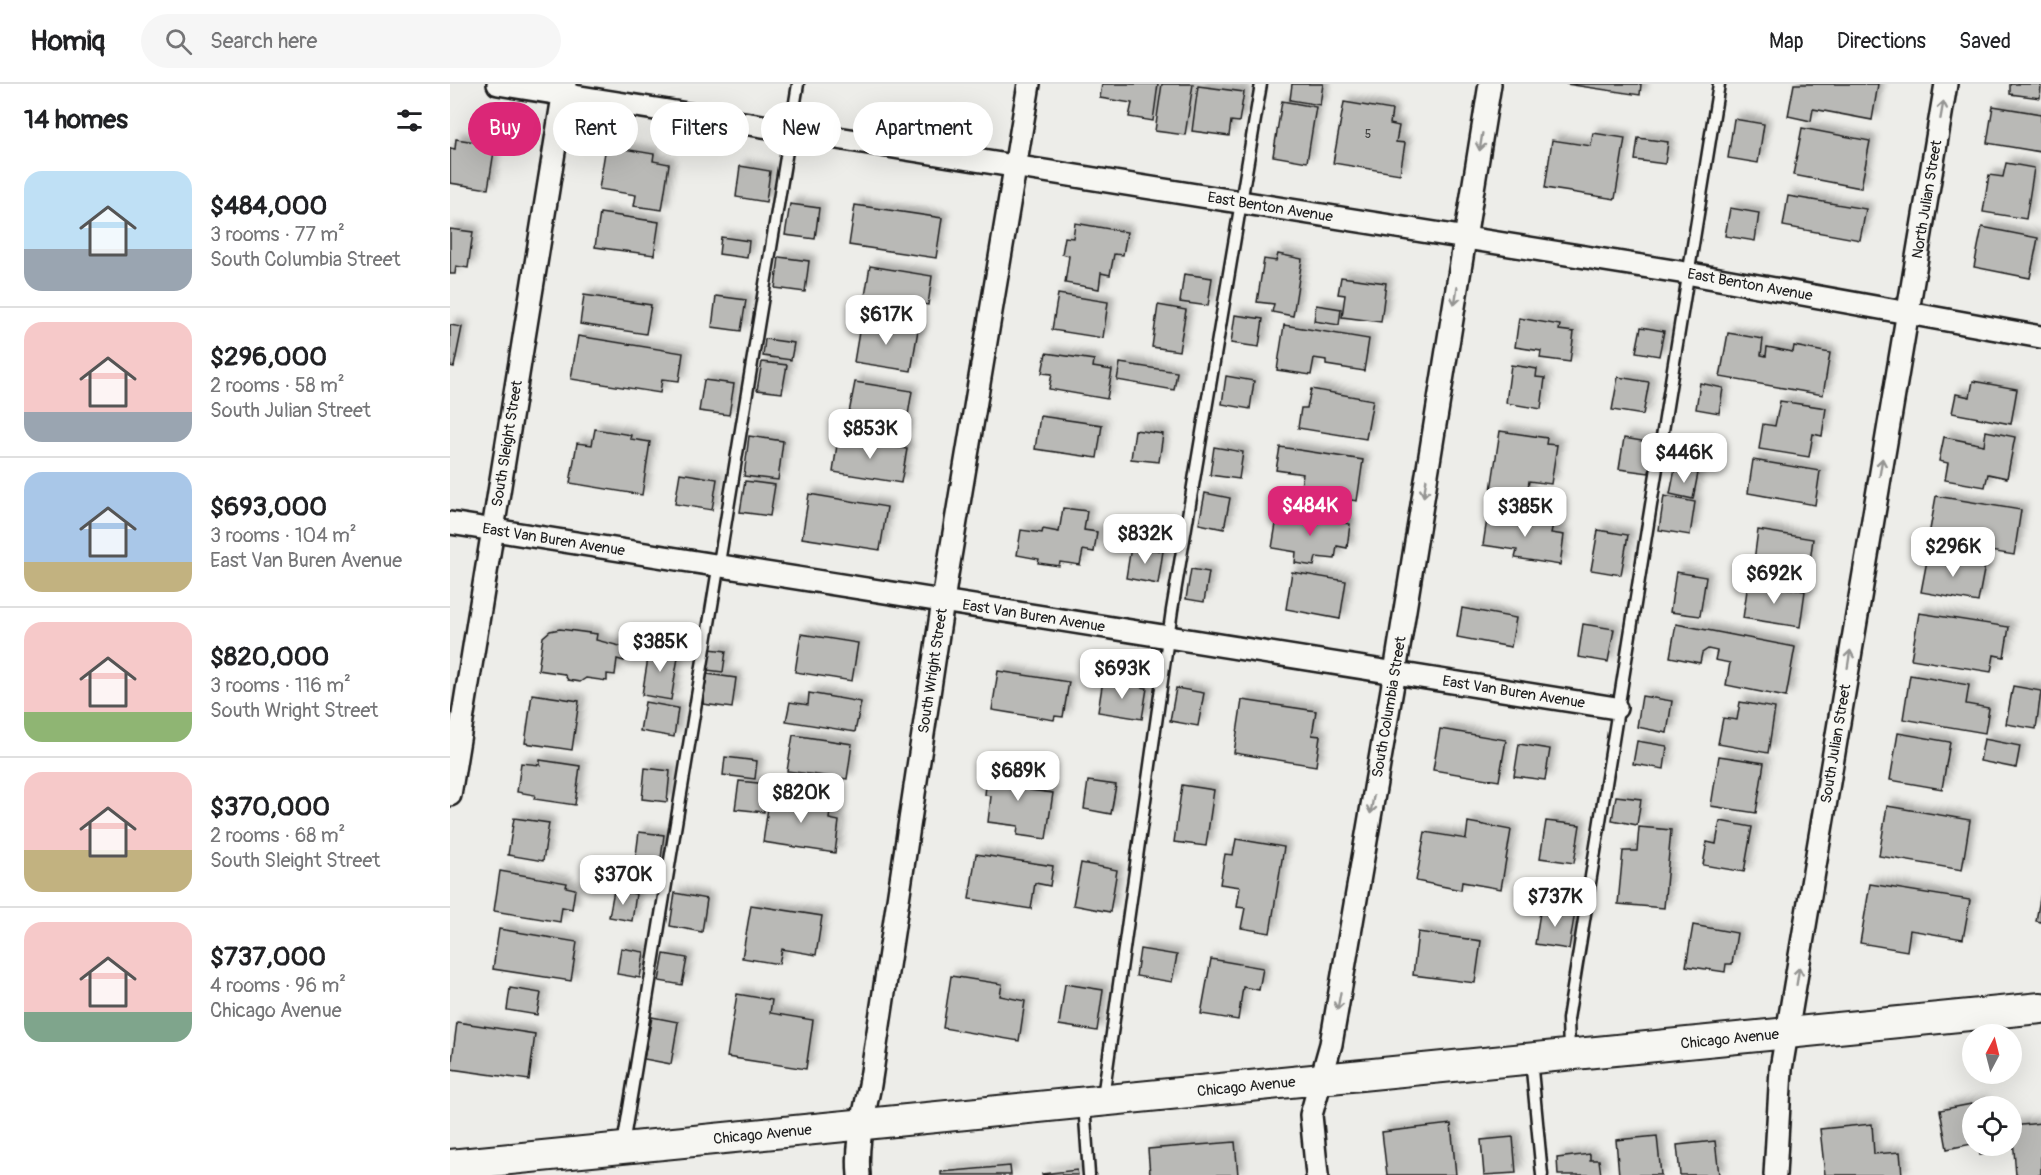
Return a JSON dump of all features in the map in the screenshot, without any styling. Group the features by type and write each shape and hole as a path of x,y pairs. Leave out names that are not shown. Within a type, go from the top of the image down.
{"main road":[{"name":"Chicago Avenue","path":"450,1165 2041,1008"}],"street":[{"name":"East Benton Avenue","path":"498,84 564,89 761,125"},
{"name":"South Wright Street","path":"859,1175 857,1160 861,1125 870,1085 944,600 1029,84"},
{"name":"South Columbia Street","path":"1317,1175 1311,1115 1331,1044 1395,672 1490,84"},
{"name":"North Julian Street","path":"1907,312 1946,84"},
{"name":"South Sleight Street","path":"450,795 564,89"},
{"name":"East Benton Avenue","path":"841,138 1686,273 2041,337"},
{"name":"South Julian Street","path":"1775,1175 1779,1085 1907,312"},
{"name":"East Van Buren Avenue","path":"450,523 1617,708"}],"lane":[{"path":"795,102 798,84"},
{"path":"1089,1175 1094,1102 1168,636 1261,84"},
{"path":"1569,1054 1568,1019 1686,273 1719,84"},
{"path":"622,1149 717,565 724,542 786,156"},
{"path":"1531,1059 1542,1175"}],"building":[{"path":"1102,84 1158,84 1153,121 1129,117 1132,103 1100,98"},
{"path":"1162,84 1193,84 1185,135 1155,131"},
{"path":"1292,84 1323,84 1320,105 1290,100"},
{"path":"1566,84 1641,84 1640,95"},
{"path":"1794,84 1878,84 1872,120 1813,109 1811,121 1788,116"},
{"path":"2010,84 2041,84 2040,98 2010,94"},
{"path":"1198,86 1244,92 1239,122 1231,121 1229,136 1192,131"},
{"path":"1282,101 1316,107 1307,162 1273,156"},
{"path":"1344,102 1392,110 1390,124 1399,126 1396,142 1405,143 1400,174 1333,163"},
{"path":"1993,106 2041,114 2041,152 1987,143"},
{"path":"1734,119 1764,124 1758,163 1728,158"},
{"path":"1802,128 1870,141 1861,188 1793,175"},
{"path":"1593,133 1625,138 1615,199 1545,188 1552,140 1591,146"},
{"path":"1638,138 1668,142 1665,164 1635,160"},
{"path":"456,139 468,141 468,156 493,156 488,189 450,183 450,148 455,149"},
{"path":"638,151 650,153 650,156 654,156 653,161 669,164 662,210 634,206 636,195 599,189 604,156 638,156"},
{"path":"2006,163 2034,168 2026,219 1983,212 1989,175 2003,177"},
{"path":"740,166 770,171 766,202 736,197"},
{"path":"1788,196 1866,209 1860,240 1783,226"},
{"path":"790,204 819,208 815,239 785,235"},
{"path":"855,205 942,218 936,258 849,245"},
{"path":"1730,208 1759,213 1755,241 1725,236"},
{"path":"600,213 659,222 654,255 595,247"},
{"path":"1075,223 1127,232 1123,255 1114,254 1110,275 1101,273 1099,289 1065,283 1069,256 1062,254 1065,237 1073,238"},
{"path":"1982,227 2038,238 2030,278 1974,267"},
{"path":"450,229 473,232 468,268 456,266 455,274 450,274"},
{"path":"721,237 749,241 747,258 719,254"},
{"path":"1278,254 1302,259 1293,316 1272,312 1274,304 1257,302 1264,259 1276,261"},
{"path":"779,257 809,261 805,292 775,288"},
{"path":"870,266 932,276 928,305 865,296"},
{"path":"1184,274 1212,278 1208,306 1180,302"},
{"path":"1341,277 1386,283 1381,322 1342,317 1345,295 1338,294"},
{"path":"1058,294 1108,302 1103,338 1052,330"},
{"path":"584,295 651,305 646,334 580,324"},
{"path":"716,296 746,300 741,331 712,327"},
{"path":"1158,305 1186,310 1179,351 1152,347"},
{"path":"1316,305 1341,309 1339,325 1314,321"},
{"path":"1235,315 1263,319 1259,347 1231,343"},
{"path":"1519,318 1560,325 1559,330 1574,332 1570,362 1540,358 1541,351 1515,347"},
{"path":"861,320 918,330 911,371 854,362"},
{"path":"450,325 462,327 454,367 450,366"},
{"path":"1284,325 1369,339 1364,371 1326,365 1326,360 1314,358 1311,375 1277,370"},
{"path":"1641,327 1664,331 1659,356 1636,352"},
{"path":"1728,333 1763,339 1761,355 1766,356 1767,347 1793,352 1794,346 1830,353 1823,395 1720,377"},
{"path":"578,336 683,353 679,381 662,379 660,393 571,379"},
{"path":"765,339 794,343 791,360 763,356"},
{"path":"1046,353 1094,360 1093,367 1112,370 1107,399 1049,389 1052,374 1042,373"},
{"path":"762,362 787,365 782,393 757,390"},
{"path":"1120,363 1177,372 1174,390 1117,380"},
{"path":"1511,365 1537,369 1536,377 1545,378 1541,409 1506,403"},
{"path":"1226,376 1254,381 1250,409 1222,404"},
{"path":"1618,377 1649,382 1643,415 1612,410"},
{"path":"704,380 734,384 729,415 699,411"},
{"path":"1973,381 2017,389 2011,424 1952,413 1956,394 1970,397"},
{"path":"855,382 912,391 905,433 847,423"},
{"path":"1700,383 1723,388 1719,413 1696,409"},
{"path":"1311,389 1373,400 1366,439 1298,428 1301,408 1307,408"},
{"path":"1780,401 1826,408 1822,436 1813,434 1809,457 1759,449 1763,424 1775,426"},
{"path":"1040,416 1102,425 1097,458 1035,449"},
{"path":"595,429 631,435 630,439 650,442 642,495 570,483 577,443 592,445"},
{"path":"1135,430 1163,434 1159,462 1131,459"},
{"path":"1500,431 1547,438 1546,444 1557,445 1551,484 1529,481 1527,495 1491,490"},
{"path":"1986,431 2015,437 2007,478 1988,474 1985,487 1945,480 1948,463 1939,461 1944,437 1984,445"},
{"path":"749,436 783,441 778,480 744,476"},
{"path":"838,438 907,449 901,483 833,472"},
{"path":"1624,438 1654,443 1649,473 1619,469"},
{"path":"1214,447 1243,452 1239,479 1210,475"},
{"path":"1280,447 1363,460 1357,501 1300,492 1303,474 1276,470"},
{"path":"1753,460 1820,471 1815,505 1748,493"},
{"path":"1675,469 1698,473 1693,499 1670,494"},
{"path":"680,473 717,479 712,510 675,504"},
{"path":"745,481 775,485 770,516 740,512"},
{"path":"1205,493 1230,498 1224,529 1199,524"},
{"path":"809,494 887,507 880,550 802,538"},
{"path":"1664,496 1695,502 1690,535 1659,530"},
{"path":"1936,496 2021,510 2014,555 1928,541"},
{"path":"1063,508 1087,511 1084,530 1097,532 1094,552 1083,550 1080,565 1060,562 1059,566 1038,563 1039,559 1017,555 1021,530 1042,533 1043,529 1059,532"},
{"path":"1278,512 1350,524 1347,548 1337,546 1335,559 1316,557 1314,566 1295,563 1296,552 1272,548"},
{"path":"1488,513 1553,524 1551,533 1564,535 1560,565 1515,558 1517,550 1483,545"},
{"path":"1598,530 1628,535 1621,575 1591,570"},
{"path":"1758,530 1813,539 1809,569 1754,561"},
{"path":"1131,547 1163,551 1158,584 1126,578"},
{"path":"1928,555 1985,565 1978,602 1921,592"},
{"path":"1191,569 1209,572 1204,602 1186,599"},
{"path":"1292,572 1346,581 1340,619 1286,609"},
{"path":"1676,572 1706,577 1700,616 1670,612"},
{"path":"1748,583 1805,591 1800,627 1743,618"},
{"path":"1462,608 1516,618 1511,647 1457,637"},
{"path":"1919,613 2009,627 2004,657 1994,655 1991,672 1911,659"},
{"path":"1583,624 1614,629 1608,662 1578,657"},
{"path":"1676,624 1795,647 1786,697 1726,685 1730,663 1715,660 1717,651 1708,649 1702,653 1700,663 1670,657"},
{"path":"560,629 597,634 596,640 624,647 624,661 617,659 615,675 607,674 607,681 586,678 580,682 568,680 564,674 538,670 543,637 550,631"},
{"path":"801,634 858,643 852,681 795,672"},
{"path":"650,646 679,651 671,700 642,695"},
{"path":"710,649 726,651 723,672 707,670"},
{"path":"998,671 1069,682 1063,717 1055,716 1054,720 992,710"},
{"path":"707,674 736,678 732,708 703,704"},
{"path":"1910,675 1969,685 1966,704 1989,708 1985,733 1903,719"},
{"path":"1103,680 1147,688 1142,719 1098,712"},
{"path":"2013,686 2041,691 2036,729 2006,724"},
{"path":"1176,688 1204,693 1198,726 1170,721"},
{"path":"809,693 861,702 855,732 786,721 790,702 808,705"},
{"path":"532,694 579,701 572,750 525,743"},
{"path":"1642,696 1672,701 1667,733 1637,727"},
{"path":"1242,700 1316,711 1312,735 1320,736 1316,766 1234,753"},
{"path":"645,702 678,708 674,737 640,731"},
{"path":"1740,702 1775,708 1768,753 1718,744 1723,718 1737,720"},
{"path":"1440,729 1506,740 1499,781 1433,770"},
{"path":"1898,733 1950,742 1942,789 1890,780"},
{"path":"793,735 852,744 847,779 787,771"},
{"path":"1984,739 2020,746 2016,768 1980,761"},
{"path":"1637,741 1667,746 1664,769 1633,764"},
{"path":"1519,744 1550,749 1545,780 1514,776"},
{"path":"1719,756 1764,763 1756,813 1711,806"},
{"path":"725,757 757,761 755,779 723,775"},
{"path":"540,760 580,766 575,805 534,799 535,795 517,792 521,763 540,765"},
{"path":"988,766 1033,773 1030,790 1053,793 1046,839 1017,835 1018,826 988,822 991,796 985,795"},
{"path":"645,768 670,771 667,802 642,799"},
{"path":"739,781 767,784 764,812 735,809"},
{"path":"1088,781 1116,785 1111,814 1084,809"},
{"path":"1182,785 1214,790 1206,846 1174,842"},
{"path":"770,794 831,802 829,819 839,821 835,853 763,842"},
{"path":"1616,796 1641,799 1637,825 1612,820"},
{"path":"1887,806 1970,820 1962,870 1879,856"},
{"path":"514,818 549,823 543,861 508,855"},
{"path":"1546,821 1580,825 1574,863 1540,858"},
{"path":"1720,821 1752,827 1744,872 1703,865 1707,842 1716,844"},
{"path":"1468,822 1511,830 1501,889 1462,882 1461,890 1416,881 1425,832 1466,839"},
{"path":"1639,827 1671,830 1664,908 1618,904 1623,851 1637,851"},
{"path":"639,832 664,835 660,866 635,863"},
{"path":"1236,839 1284,847 1270,933 1241,928 1245,908 1237,907 1240,887 1220,884 1225,854 1233,855"},
{"path":"976,854 1053,866 1050,886 1035,883 1031,909 969,899"},
{"path":"1081,863 1117,870 1110,912 1073,905"},
{"path":"500,871 567,883 566,887 575,889 572,909 562,907 560,922 494,911"},
{"path":"1870,884 1970,900 1963,939 1910,930 1907,951 1860,943"},
{"path":"614,890 636,894 632,921 609,917"},
{"path":"675,893 707,899 702,932 670,926"},
{"path":"2041,893 2041,922 2036,921"},
{"path":"751,905 822,916 816,955 782,949 779,964 742,958"},
{"path":"1541,906 1575,911 1569,949 1535,944"},
{"path":"1693,925 1737,933 1732,964 1726,964 1725,972 1686,966"},
{"path":"499,929 577,942 571,981 493,969"},
{"path":"1418,932 1481,941 1475,983 1413,975"},
{"path":"621,948 644,952 640,978 617,974"},
{"path":"1140,949 1177,955 1172,982 1136,976"},
{"path":"664,954 687,958 682,985 659,981"},
{"path":"1211,959 1263,968 1259,990 1243,987 1238,1020 1201,1014"},
{"path":"951,976 1002,984 1000,996 1025,1001 1019,1041 943,1028"},
{"path":"1065,984 1103,990 1097,1031 1059,1025"},
{"path":"510,988 541,993 537,1015 507,1010"},
{"path":"737,994 772,1000 770,1013 813,1020 806,1069 727,1057"},
{"path":"652,1017 678,1022 671,1064 644,1059"},
{"path":"457,1022 535,1034 529,1080 451,1069"},
{"path":"1962,1106 1962,1146 1947,1149 1940,1110"},
{"path":"2041,1123 2041,1175 2016,1175 2014,1156 2022,1156 2022,1125"},
{"path":"1451,1124 1456,1175 1387,1175 1382,1132"},
{"path":"1872,1124 1874,1154 1900,1152 1902,1175 1825,1175 1820,1129"},
{"path":"1657,1136 1661,1175 1619,1175 1616,1140"},
{"path":"1513,1137 1516,1173 1484,1175 1481,1140"},
{"path":"1715,1141 1719,1175 1680,1175 1677,1145"},
{"path":"1235,1142 1238,1175 1150,1175 1148,1149"},
{"path":"1590,1154 1590,1160 1599,1160 1601,1175 1558,1175 1557,1158"},
{"path":"1010,1166 1011,1175 941,1175 941,1172"},
{"path":"1077,1170 1078,1175 1042,1175 1042,1174"}]}
